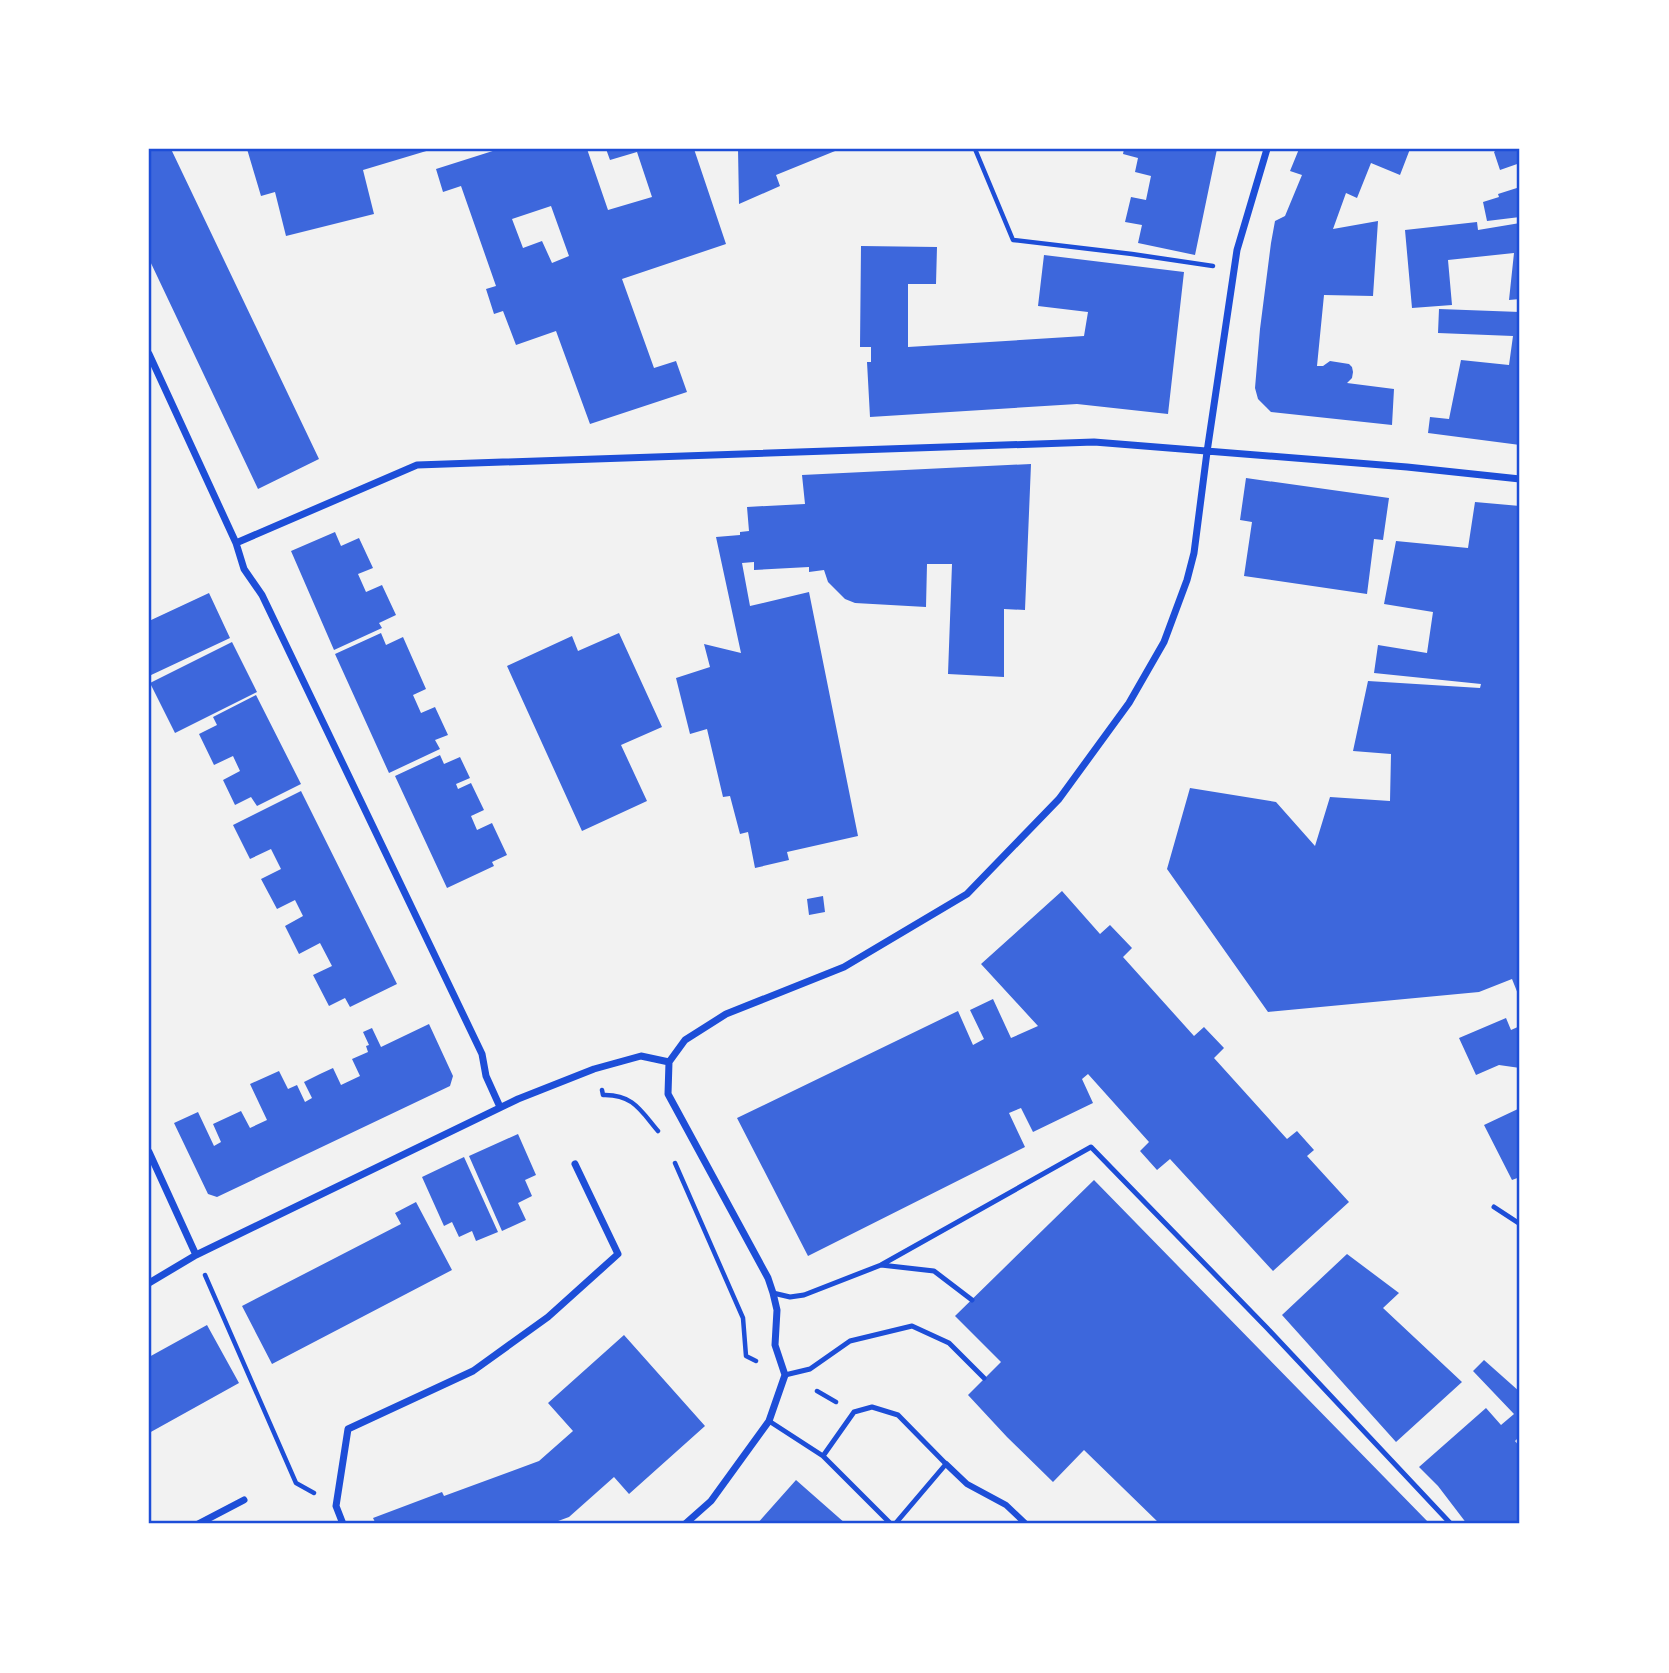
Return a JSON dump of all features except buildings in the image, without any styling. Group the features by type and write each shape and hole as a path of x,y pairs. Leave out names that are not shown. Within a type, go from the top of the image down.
{"street":[{"path":"685,1524 711,1501 769,1421 785,1376 775,1345 777,1310 768,1278 668,1094 669,1062 685,1040 726,1014 844,967 967,894 1059,799 1129,703 1164,642 1194,553 1237,250 1267,149"},
{"path":"149,354 236,543 244,569 262,595 482,1054 486,1076 500,1107"},
{"path":"236,543 417,465 1094,442 1407,467 1520,479"},
{"path":"149,1283 196,1255 500,1107 594,1069 642,1056 669,1062"},
{"path":"149,1152 196,1255"},
{"path":"343,1524 336,1506 348,1429 473,1371 548,1317 618,1254 575,1164"},
{"path":"946,1464 967,1484 1006,1505 1026,1524"},
{"path":"198,1524 244,1500"}],"lane":[{"path":"773,1293 790,1297 804,1295 881,1265 1091,1147 1267,1328 1451,1524"},
{"path":"1494,1207 1520,1224"},
{"path":"881,1265 934,1271 972,1300"},
{"path":"785,1376 810,1369 850,1341 912,1326 949,1343 984,1378"},
{"path":"769,1421 823,1456 893,1524 946,1464 898,1415 872,1407 854,1412 823,1456"}],"path":[{"path":"975,149 1013,240 1235,269"},
{"path":"601,1086 603,1095 617,1095 633,1102 664,1137"},
{"path":"675,1162 743,1318 746,1356 757,1361"},
{"path":"196,1255 296,1483 336,1506"}]}
